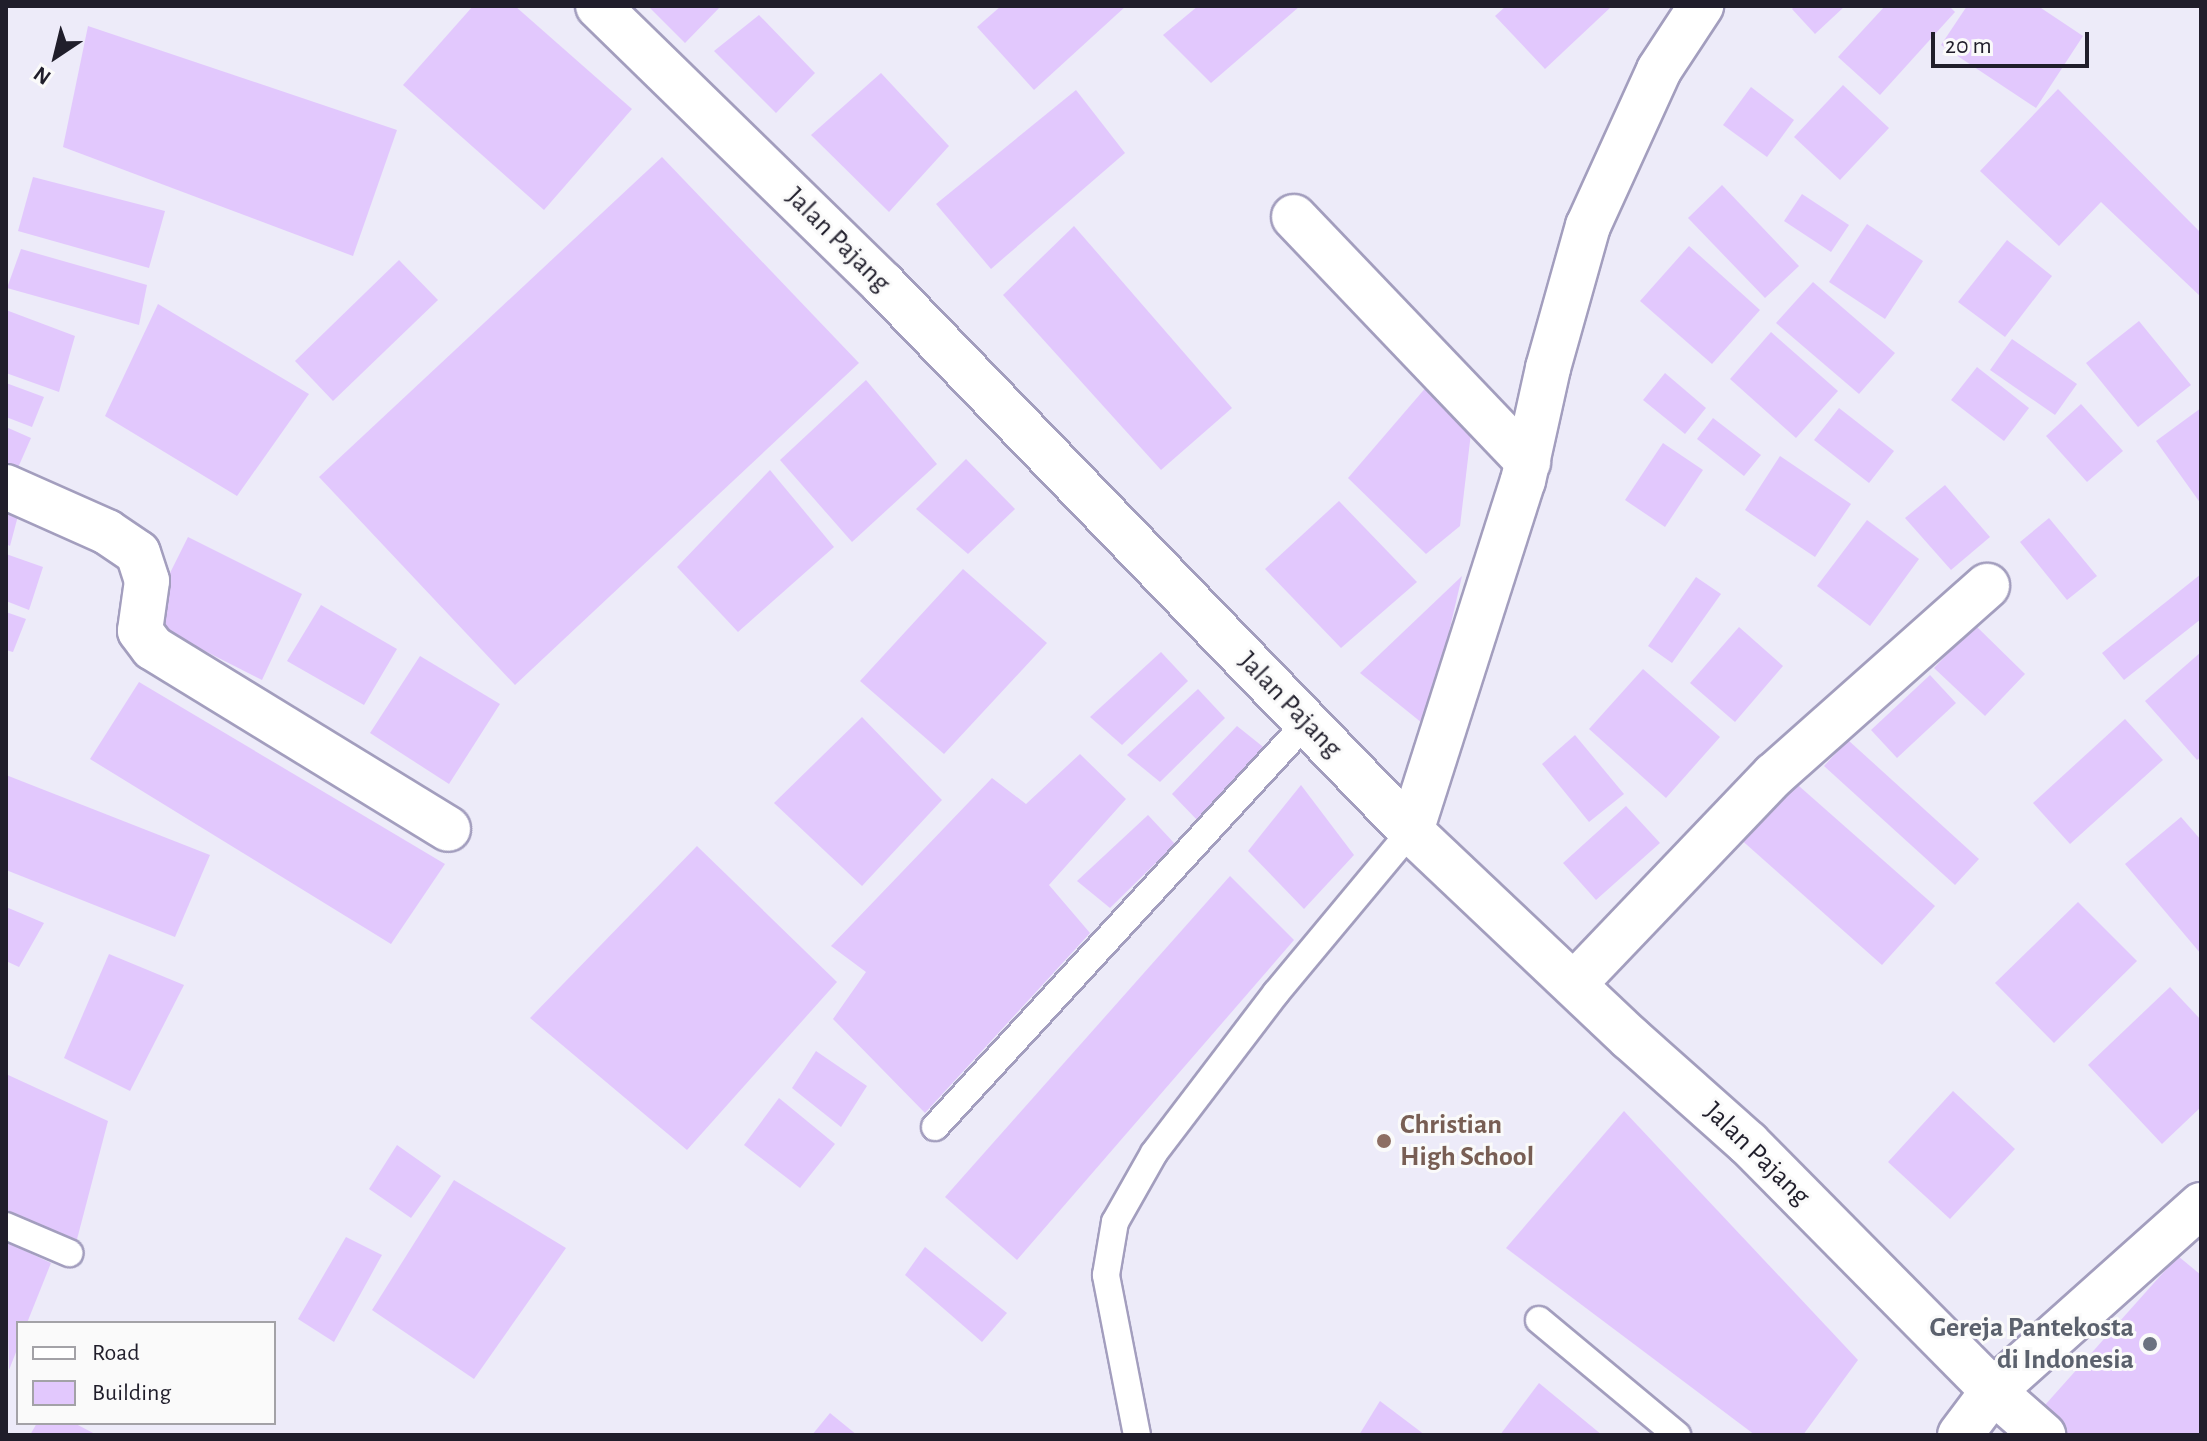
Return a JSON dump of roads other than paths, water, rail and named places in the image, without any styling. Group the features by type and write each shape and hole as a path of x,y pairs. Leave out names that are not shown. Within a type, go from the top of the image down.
{"street":[{"name":"Jalan Pajang","path":"598,6 883,284 1411,831 1630,1038 1748,1143 1993,1391 2043,1435"},
{"path":"1411,831 1528,462 1548,368 1588,226 1659,70 1701,6"},
{"path":"1294,217 1528,462"},
{"path":"6,487 107,532 138,553 147,581 140,631 153,648 448,829"},
{"path":"1575,983 1774,775 1987,586"},
{"path":"1960,1435 1993,1391 2201,1205"}],"lane":[{"path":"935,1127 1307,722"},
{"path":"1137,1435 1106,1275 1115,1222 1154,1153 1276,993 1411,831"},
{"path":"6,1226 69,1253"},
{"path":"1539,1320 1677,1435"}],"place":[{"name":"Christian High School","path":"1384,1141"},
{"name":"Gereja Pantekosta di Indonesia","path":"2150,1344"}]}
